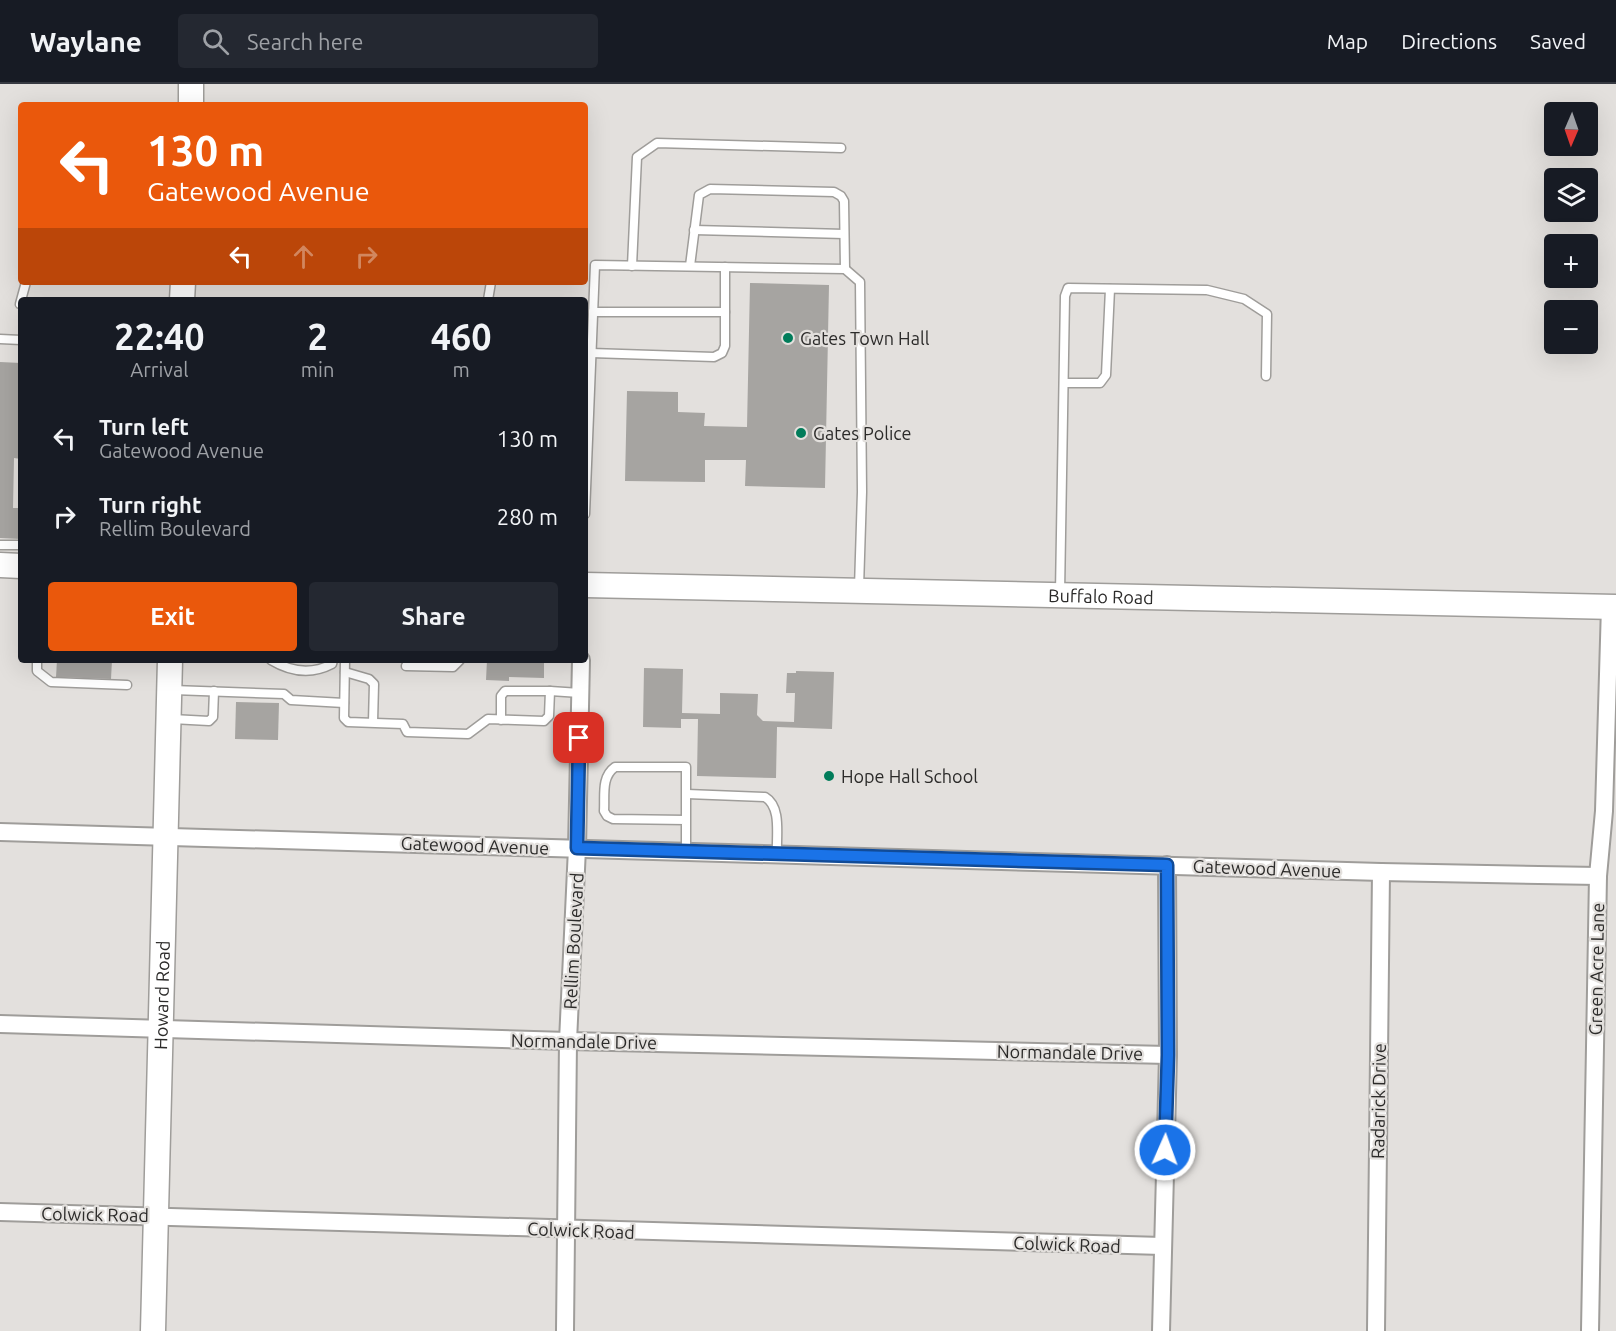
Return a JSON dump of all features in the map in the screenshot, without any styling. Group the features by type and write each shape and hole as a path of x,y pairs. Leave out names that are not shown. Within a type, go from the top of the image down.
{"main road":[{"path":"190,102 191,84"},
{"path":"0,566 18,566"},
{"name":"Buffalo Road","path":"588,585 1613,607"},
{"name":"Howard Road","path":"153,1331 170,663"}],"street":[{"name":"Green Acre Lane","path":"1590,1331 1598,876 1604,811 1613,607"},
{"name":"Rellim Boulevard","path":"565,1331 568,1041 577,848 581,663"},
{"name":"Gatewood Avenue","path":"0,832 1381,872 1598,876"},
{"path":"1161,1331 1168,1055 1167,865"},
{"name":"Radarick Drive","path":"1376,1331 1381,872"},
{"name":"Normandale Drive","path":"0,1024 568,1041 1168,1055"},
{"name":"Colwick Road","path":"0,1212 1162,1246"}],"lane":[{"path":"632,266 637,157 657,143 840,148"},
{"path":"690,266 699,195 710,189 722,189 834,192 841,196 844,201 845,269"},
{"path":"694,230 844,234"},
{"path":"588,434 595,265 845,269 860,282 862,492 859,591"},
{"path":"591,353 714,357 722,353 725,346 725,267"},
{"path":"1060,594 1065,296 1068,288 1207,290 1244,299 1267,314 1266,376"},
{"path":"1064,383 1100,382 1106,375 1110,289"},
{"path":"593,312 725,312"},
{"path":"0,339 18,340"},
{"path":"0,545 18,545"},
{"path":"37,663 37,671 51,682 127,685"},
{"path":"276,663 286,669 319,671 332,663"},
{"path":"345,663 344,718 348,722 403,724 407,732 468,734 488,719 544,721 549,716 550,691"},
{"path":"406,666 453,668 457,663"},
{"path":"345,672 369,679 374,684 373,722"},
{"path":"168,689 284,694 291,700 344,703"},
{"path":"501,720 501,696 505,690 580,693"},
{"path":"168,719 209,721 213,717 214,691"},
{"path":"686,820 613,819 607,816 604,811 605,778 609,771 615,767 686,767 687,794 686,851"},
{"path":"687,794 765,796 772,801 775,808 777,854"}],"building":[{"name":"Gates Town Hall","path":"750,283 829,285 825,488 745,486 746,460 705,460 705,482 625,481 627,391 678,392 678,412 705,413 704,426 747,427"},
{"path":"0,362 18,363 18,459 14,458 13,508 18,508 18,539 0,538"},
{"path":"57,663 112,663 111,679 56,677"},
{"path":"487,663 544,663 544,678 509,677 509,681 486,680"},
{"path":"644,668 683,669 682,713 720,714 720,693 758,694 757,715 763,721 794,722 795,693 786,693 787,673 796,673 796,671 834,672 832,729 777,727 776,778 697,776 698,719 681,719 681,728 643,727"},
{"path":"236,702 279,703 278,740 235,739"}],"place":[{"name":"Gates Town Hall","path":"788,338"},
{"name":"Gates Police","path":"801,433"},
{"name":"Hope Hall School","path":"829,776"}],"route":[{"path":"579,738 577,848 1167,865 1168,1055 1165,1150"}]}
